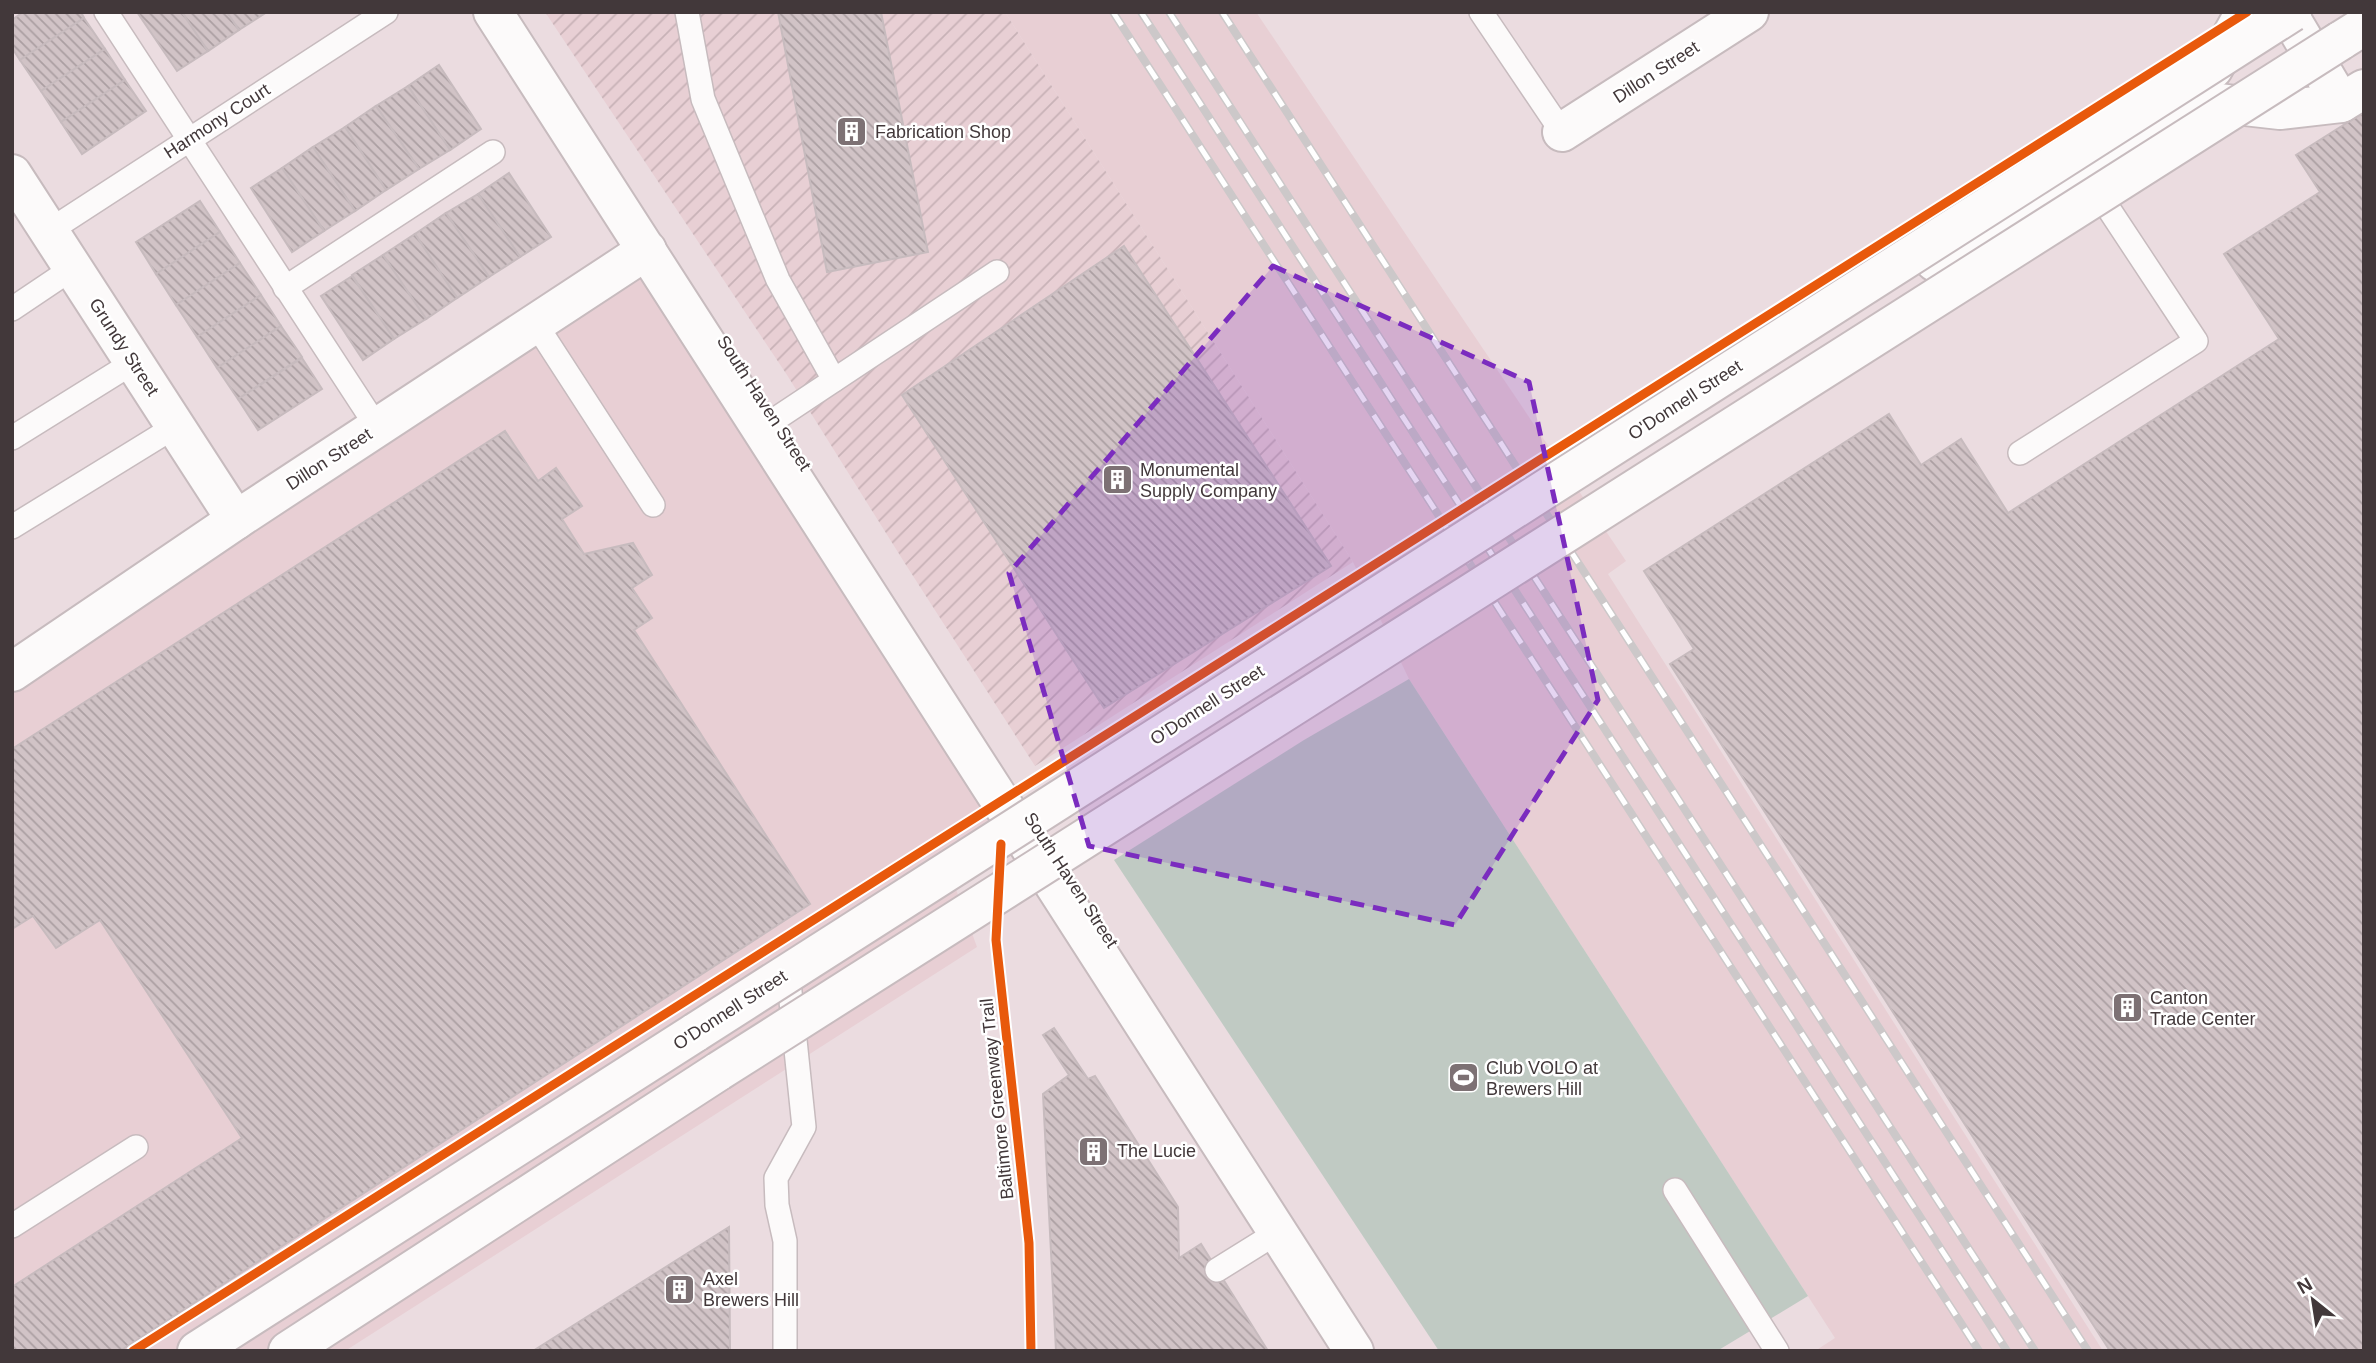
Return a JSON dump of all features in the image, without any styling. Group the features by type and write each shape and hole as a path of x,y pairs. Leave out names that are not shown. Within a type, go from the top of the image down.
{"main road":[{"name":"South Haven Street","path":"493,12 1354,1351"},
{"name":"Dillon Street","path":"1562,132 1749,12"},
{"name":"O'Donnell Street","path":"2170,118 2207,80 2245,12"},
{"name":"O'Donnell Street","path":"197,1351 2290,12"},
{"path":"2290,12 2352,96"},
{"path":"288,1351 719,1072 2352,34"},
{"name":"O'Donnell Street","path":"1021,832 1530,511 2170,118 2218,103 2280,110 2352,96"},
{"name":"Grundy Street","path":"12,174 236,520"},
{"name":"Dillon Street","path":"12,672 236,520 648,250"}],"lane":[{"path":"106,12 377,427"},
{"name":"Harmony Court","path":"49,231 386,12"},
{"path":"687,12 703,99 778,280 834,380"},
{"path":"1480,12 1562,132"},
{"path":"285,288 493,152"},
{"path":"2020,453 2196,341 2083,171"},
{"path":"12,309 74,268"},
{"path":"761,428 997,272"},
{"path":"535,323 653,505"},
{"path":"12,438 134,362"},
{"path":"12,527 176,426"},
{"path":"785,1351 785,1241 777,1205 776,1178 804,1127 789,982 1021,832"},
{"path":"12,1226 136,1147"},
{"path":"1675,1190 1769,1348"},
{"path":"1217,1270 1278,1232"}],"highlighted area":[{"path":"1273,266 1529,382 1598,700 1455,925 1089,846 1009,573"}],"shaded area":[{"path":"545,12 1005,12 1353,562 1035,766 787,375"},
{"path":"1005,12 1256,12 1626,561 1608,574 2103,1351 1815,1351 1835,1338 1409,679 1353,562"},
{"path":"651,255 1013,839 954,884 977,947 345,1351 12,1351 12,670"},
{"name":"Club VOLO at Brewers Hill","path":"1409,679 1808,1296 1717,1351 1439,1351 1114,860 1304,740"}],"building":[{"path":"23,12 81,12 84,18 20,60 12,48 12,20"},
{"path":"137,12 182,12 208,51 177,71"},
{"path":"182,12 227,12 239,30 208,51"},
{"path":"227,12 267,12 239,30"},
{"name":"Fabrication Shop","path":"778,12 881,12 928,252 827,272"},
{"path":"84,18 105,49 41,91 20,60"},
{"path":"105,49 125,80 61,122 41,91"},
{"path":"439,65 481,129 450,150 408,86"},
{"path":"125,80 146,111 82,154 61,122"},
{"path":"408,86 450,150 419,169 376,106"},
{"path":"376,106 419,169 386,190 345,127"},
{"name":"Canton Trade Center","path":"2364,112 2364,1351 2110,1351 1670,664 1694,649 1644,571 1889,414 1921,465 1961,439 2008,513 2279,339 2224,254 2320,192 2296,155"},
{"path":"345,127 386,190 355,211 313,147"},
{"path":"313,147 355,211 324,231 282,168"},
{"path":"282,168 324,231 292,252 251,188"},
{"path":"509,173 551,237 520,257 478,194"},
{"path":"478,194 520,257 489,277 446,213"},
{"path":"200,201 220,232 156,274 136,242"},
{"path":"446,213 489,277 457,298 415,234"},
{"path":"220,232 240,263 176,305 156,274"},
{"path":"415,234 457,298 426,319 383,255"},
{"name":"Monumental Supply Company","path":"1124,246 1331,566 1104,708 902,395"},
{"path":"383,255 426,319 394,339 352,275"},
{"path":"240,263 261,295 197,337 176,305"},
{"path":"352,276 394,339 363,360 321,296"},
{"path":"261,295 281,326 217,368 197,337"},
{"path":"281,326 302,357 238,399 217,368"},
{"path":"302,358 322,389 258,430 238,399"},
{"path":"505,431 538,481 556,468 582,506 562,519 584,554 633,543 652,575 632,588 652,618 634,630 810,904 120,1351 12,1351 12,1287 242,1138 100,920 56,948 33,916 12,929 12,749"},
{"name":"The Lucie","path":"1054,1028 1088,1079 1095,1076 1178,1207 1179,1258 1201,1244 1268,1351 1056,1351 1043,1094 1069,1075 1043,1035"},
{"name":"Axel Brewers Hill","path":"729,1227 730,1351 533,1351"}],"railway":[{"path":"1113,12 1979,1351"},
{"path":"1141,12 2007,1351"},
{"path":"1169,12 2035,1351"},
{"path":"1222,12 2088,1351"}],"cycle path":[{"path":"133,1351 2247,12"},
{"name":"Baltimore Greenway Trail","path":"1001,844 996,940 1029,1243 1031,1351"}],"place":[{"name":"Fabrication Shop","path":"852,132"},
{"name":"Monumental Supply Company","path":"1117,480"},
{"name":"Canton Trade Center","path":"2127,1008"},
{"name":"Club VOLO at Brewers Hill","path":"1463,1078"},
{"name":"The Lucie","path":"1094,1151"},
{"name":"Axel Brewers Hill","path":"680,1289"}]}
